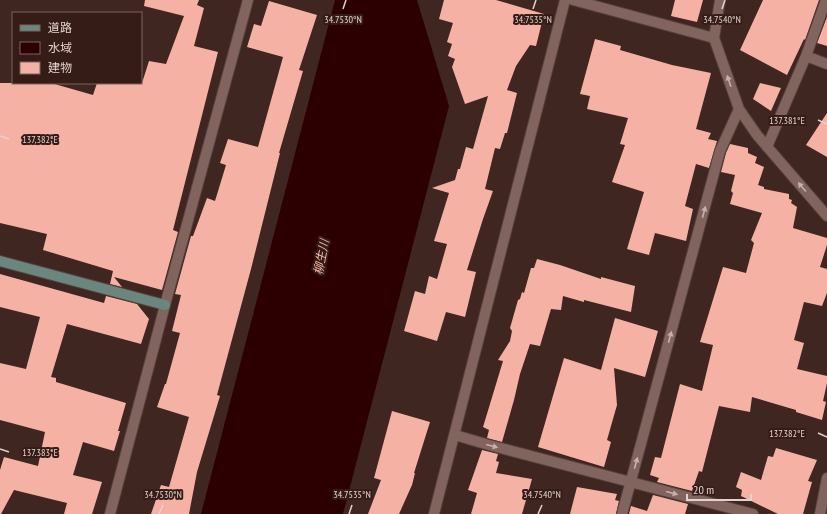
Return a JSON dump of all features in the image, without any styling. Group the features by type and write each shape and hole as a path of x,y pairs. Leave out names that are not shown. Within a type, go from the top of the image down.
{"street":[{"path":"110,514 248,0"},
{"path":"434,514 565,0"},
{"path":"573,0 714,38"},
{"path":"720,0 714,38 739,109 757,135 827,216"},
{"path":"767,147 806,56 826,0"},
{"path":"806,56 827,64"},
{"path":"622,514 720,151 739,109"},
{"path":"0,261 165,305"},
{"path":"454,435 753,514"},
{"path":"820,514 827,478"}],"water":[{"name":"柳生川","path":"335,0 417,0 449,106 343,514 201,514"}],"building":[{"path":"145,0 199,0 197,5 204,8 194,46 218,52 173,230 178,232 162,290 114,277 122,287 110,284 113,271 43,250 47,234 0,223 0,83 54,84 93,95 97,84 142,84 149,61 166,64 184,16 144,6"},
{"path":"444,0 496,0 544,14 536,46 530,45 516,66 507,90 517,93 507,133 505,133 500,149 495,148 485,189 493,191 467,270 476,272 465,317 446,312 437,341 404,331 415,291 425,294 429,276 437,279 447,244 434,241 449,193 432,188 455,180 458,169 460,169 466,147 473,149 488,96 465,104 452,67 455,59 448,56 452,44 447,42 453,23 439,19"},
{"path":"675,0 703,0 697,22 671,16"},
{"path":"763,0 819,0 805,40 804,39 787,75 740,50"},
{"path":"269,1 317,15 299,70 303,71 279,153 251,269 217,395 220,396 197,472 189,514 151,514 161,485 169,487 189,417 157,407 166,384 180,333 172,331 181,295 175,294 191,236 193,236 207,198 215,201 226,165 220,163 228,139 258,147 283,57 247,47 254,24 261,26"},
{"path":"827,17 827,46 817,43"},
{"path":"595,39 621,46 620,50 672,65 711,73 696,129 711,133 708,139 717,141 709,168 696,164 685,206 693,209 686,241 655,233 649,255 627,249 644,192 612,182 625,145 620,144 628,118 587,109 590,96 580,94"},
{"path":"760,83 781,88 771,111 753,99"},
{"path":"827,113 827,157 806,145"},
{"path":"730,144 748,148 748,153 757,157 755,163 764,167 758,185 764,187 764,189 789,194 789,199 792,200 791,203 797,207 793,228 827,238 827,245 820,267 827,269 827,293 822,306 804,302 794,340 804,343 797,369 827,376 823,401 826,402 822,420 796,412 796,410 752,397 750,412 719,406 702,472 699,471 692,491 657,482 659,478 650,475 655,457 661,458 680,384 702,391 713,345 700,342 723,267 746,273 754,243 751,240 762,213 730,204 733,193 731,191 735,175 721,172"},
{"path":"537,259 601,279 601,277 635,286 631,312 563,296 561,310 551,309 540,346 530,344 520,374 502,442 487,438 489,430 483,427 503,361 498,360 510,341 512,331 510,328 518,300 520,299 522,292 524,293 531,268 534,268"},
{"path":"0,274 104,303 106,296 137,304 149,319 141,344 67,324 51,377 56,378 56,382 126,403 114,451 83,442 73,475 102,482 92,514 64,514 67,503 14,490 0,514 0,470 4,457 38,466 45,432 0,420 0,363 26,369 40,317 0,307"},
{"path":"615,318 658,331 645,377 614,368 617,405 607,440 611,442 604,467 538,447 564,358 601,370"},
{"path":"392,411 430,422 414,473 412,485 399,514 368,514 381,480 374,478"},
{"path":"776,448 817,460 808,481 812,482 803,514 778,514 741,496 742,490 736,487 741,472 761,480 768,456 773,457"},
{"path":"482,450 498,454 496,461 499,462 496,473 532,479 522,514 471,514 477,493 468,490"},
{"path":"577,487 617,494 615,500 619,501 616,514 570,514"},
{"path":"653,495 688,504 685,514 629,514 631,506 647,511"}]}
